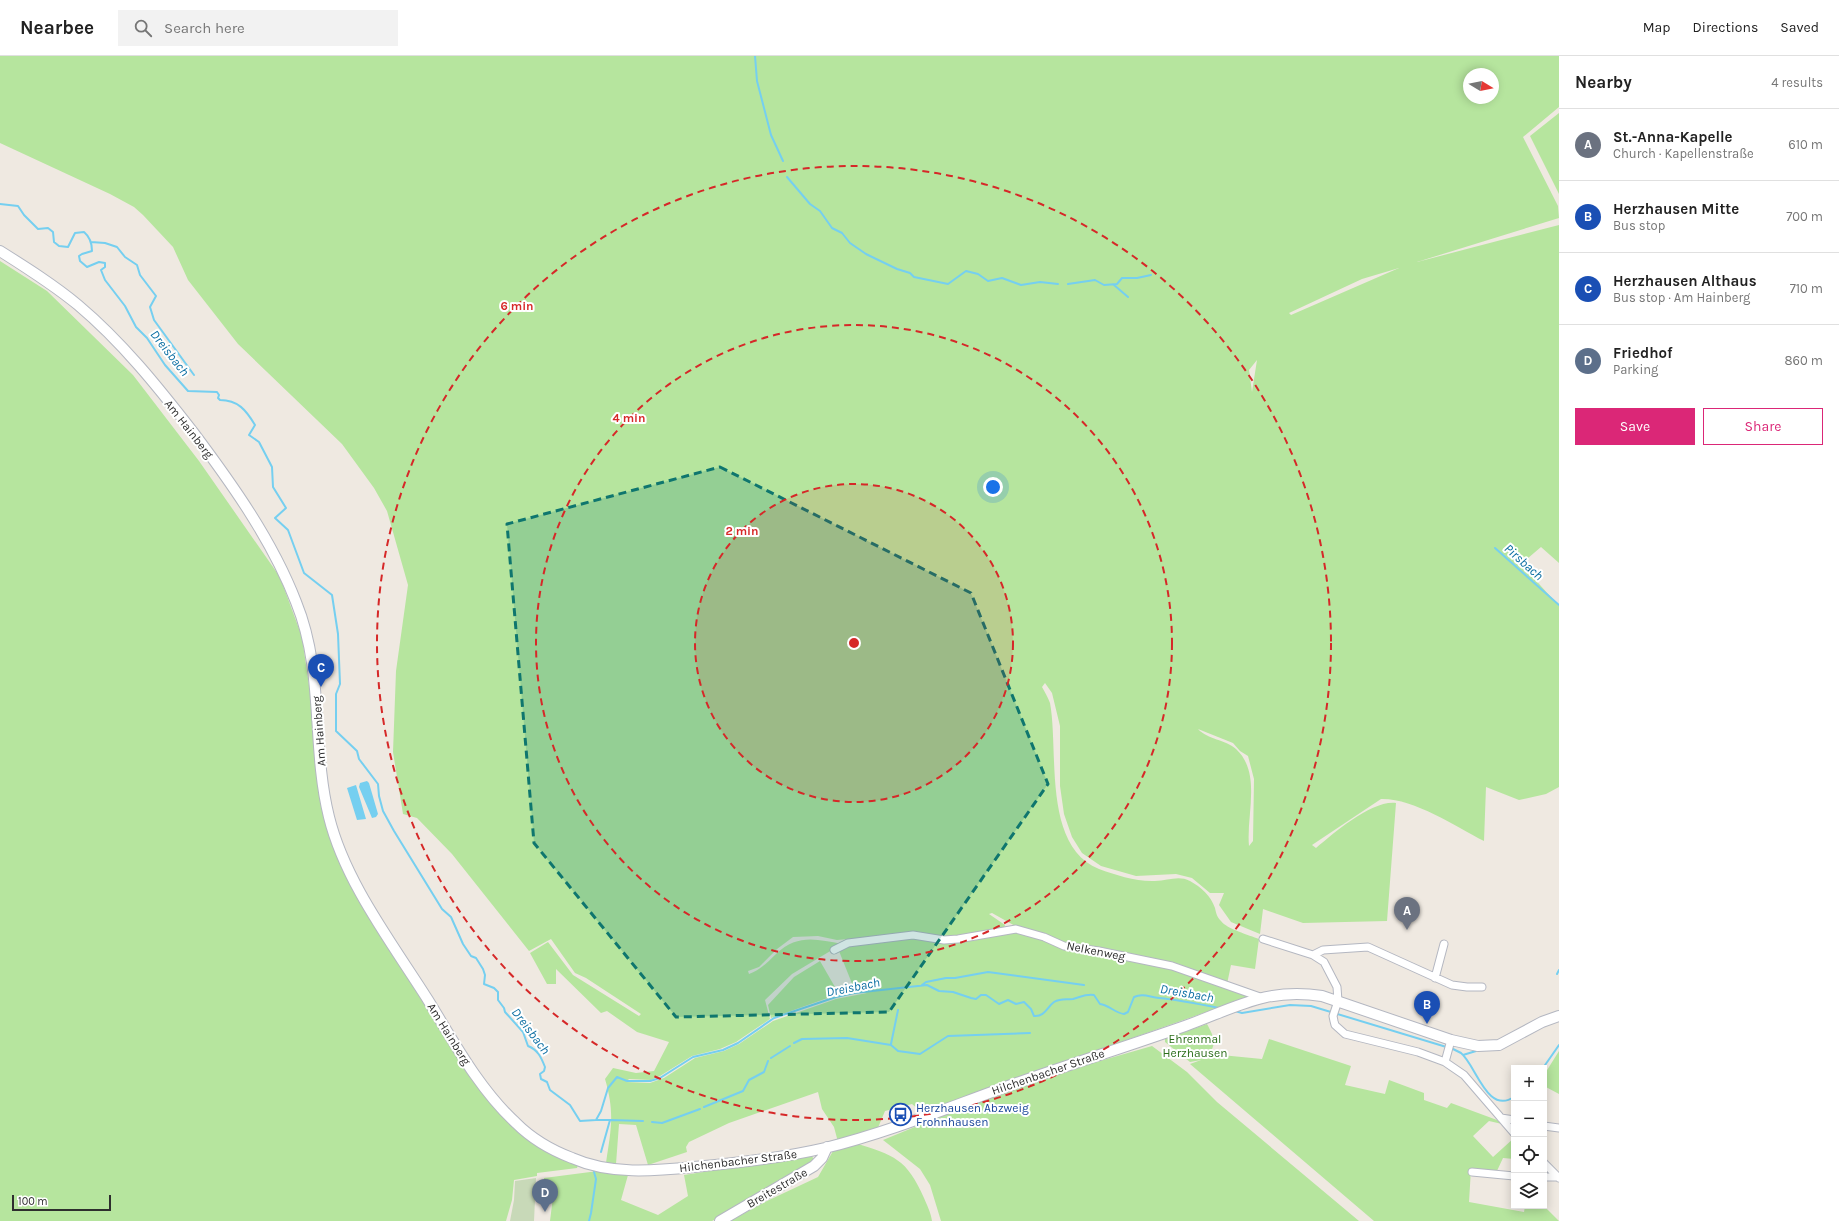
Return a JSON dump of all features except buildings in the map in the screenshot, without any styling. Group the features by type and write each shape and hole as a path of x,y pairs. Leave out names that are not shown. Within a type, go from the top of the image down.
{"main road":[{"name":"Am Hainberg","path":"0,251 50,284 78,305 104,329 151,380 200,441 235,490 272,550 296,600 306,628 316,680 324,794 334,836 343,859 363,898 479,1081 508,1116 531,1136"},
{"name":"Hilchenbacher Straße","path":"531,1136 550,1148 578,1161 599,1166 630,1170 671,1169 735,1163 800,1153 897,1126 1186,1026 1235,1006 1278,994 1303,993 1336,1009 1450,1042 1478,1046 1499,1044 1542,1022 1559,1016"},
{"name":"Breitestraße","path":"720,1221 814,1166 822,1158 826,1147"}],"street":[{"name":"Nelkenweg","path":"834,950 848,943 913,935 944,940 1016,929 1044,937 1064,946 1099,951 1172,966 1263,998"},
{"path":"1263,939 1313,955 1324,962 1337,987 1335,1025 1345,1034 1418,1052 1445,1062 1464,1075 1511,1130"},
{"path":"1435,978 1444,944"},
{"path":"1313,955 1323,950 1368,947 1452,985 1482,987"},
{"path":"1445,1062 1450,1042"},
{"path":"1501,1118 1511,1120"},
{"path":"1547,1126 1559,1128"},
{"path":"1547,1166 1558,1177"},
{"path":"1472,1172 1511,1176"},
{"path":"1547,1177 1558,1177"}],"highlighted area":[{"path":"720,467 971,593 1048,784 889,1012 676,1017 534,843 507,524"}],"green space":[{"path":"0,56 1559,56 1559,107 1523,137 1558,206 1559,218 1417,262 1559,225 1559,563 1541,547 1521,564 1559,606 1559,787 1546,794 1519,800 1486,787 1484,841 1420,808 1407,803 1381,799 1312,845 1316,848 1343,826 1365,812 1386,803 1396,803 1387,921 1303,923 1263,909 1260,934 1231,922 1219,905 1224,893 1210,893 1192,878 1176,874 1136,876 1101,866 1082,853 1072,837 1064,814 1060,786 1060,726 1052,693 1045,683 1042,687 1050,703 1056,795 1061,819 1069,840 1081,857 1099,869 1127,878 1160,881 1181,878 1194,883 1208,896 1218,916 1224,924 1259,939 1255,969 1231,965 1227,984 1199,976 1199,974 1174,965 1102,949 1066,944 1040,932 1017,927 992,913 989,914 1005,925 1004,928 978,935 944,938 913,933 837,940 818,936 793,937 777,949 759,967 748,971 749,974 763,966 776,954 792,943 815,940 842,944 792,974 765,1000 770,1019 736,1042 720,1049 692,1056 651,1080 629,1079 626,1082 650,1083 664,1078 695,1058 724,1051 739,1044 773,1021 836,999 867,993 855,991 839,951 851,944 912,937 945,942 971,941 1017,932 1031,935 1063,947 1099,953 1171,969 1249,993 1249,997 1030,1074 1034,1080 1152,1046 1187,1072 1217,1102 1359,1221 941,1221 930,1185 920,1169 883,1140 961,1108 957,1101 919,1110 912,1104 885,1111 877,1130 838,1142 834,1127 822,1109 818,1092 729,1123 689,1142 686,1147 687,1152 648,1165 636,1125 619,1124 616,1164 606,1163 611,1130 611,1112 605,1079 613,1068 636,1073 654,1071 669,1042 637,1032 607,1011 601,1013 556,969 556,984 547,984 530,953 548,942 573,975 639,1016 641,1014 586,978 575,973 551,939 529,951 452,854 417,818 403,814 393,752 396,671 408,585 387,511 374,488 342,444 238,344 188,280 173,247 134,207 110,194 0,143","holes":["1399,268 1291,315 1289,313 1362,279","1257,360 1252,392 1249,370","1198,729 1233,743 1240,751 1248,756 1254,779 1253,841 1249,846 1251,795 1249,770 1244,759 1236,749 1227,743 1202,733"]},
{"path":"1559,113 1559,194 1530,136"},
{"path":"0,261 47,291 133,375 199,461 280,577 302,637 332,844 493,1106 578,1165 577,1168 537,1173 537,1176 514,1180 512,1200 506,1221 0,1221"},
{"path":"820,961 839,994 771,1018 768,1005 794,977"},
{"name":"Ehrenmal Herzhausen","path":"1207,1024 1212,1034 1214,1045 1207,1057 1211,1054 1262,1059 1269,1039 1351,1066 1345,1085 1385,1094 1389,1080 1424,1093 1424,1100 1447,1108 1451,1103 1497,1120 1502,1124 1489,1121 1473,1136 1493,1157 1511,1141 1511,1159 1503,1158 1496,1173 1471,1169 1469,1202 1524,1212 1524,1209 1547,1209 1559,1221 1374,1221 1190,1064 1201,1060 1190,1062 1165,1042 1165,1039"},
{"path":"1559,1051 1559,1094 1547,1088 1547,1070"},
{"path":"855,1143 889,1155 898,1160 905,1167 918,1185 929,1209 932,1221 730,1221 767,1201 818,1177 833,1151"},
{"path":"812,1155 814,1162 712,1221 550,1221 553,1197 543,1195 544,1178 598,1171 628,1175 621,1200 658,1215 688,1196 684,1175"},
{"path":"536,1178 534,1221 510,1221 514,1200 515,1181"}],"water":[{"path":"367,781 369,783 378,814 376,817 372,818 359,787 360,783"},
{"path":"356,785 366,819 357,820 347,788"}],"waterway":[{"path":"755,56 757,81 771,135 783,161"},
{"path":"787,177 810,204 820,211 832,228 842,233 850,243 866,254 897,269 910,273 914,277 948,284 966,271 978,274 988,281 1002,278 1021,285 1040,282 1058,284"},
{"name":"Dreisbach","path":"0,204 18,206 24,215 38,229 48,228 53,232 54,242 59,246 68,247 75,233 84,232 90,240 92,251 79,256 80,261 87,267 99,262 105,263 105,267 101,270 105,280 125,306 136,327 147,338 165,365 188,391 217,392 220,400 226,400 237,404 245,410 252,420 255,425 249,435 259,442 272,467 273,487 286,508 275,518 288,530 304,573 332,595 338,634 340,684 336,694 336,731 357,751 359,759 378,784 379,796 383,811 442,909 451,917 463,944 471,956 476,958 483,969 485,975 484,984 494,988 498,992 498,1000 505,1012 523,1032 528,1046 537,1052 540,1057 545,1067 544,1071 540,1074 541,1079 547,1082 550,1090 570,1105 580,1121 596,1120 601,1111 608,1088 617,1077 627,1081 650,1081 660,1078 693,1057 723,1050 738,1043 774,1018 836,997 854,993 927,985 939,991 953,992 976,999 981,995 986,995 999,1004 1008,1000 1016,1004 1024,1002 1031,1009 1034,1016 1041,1015 1054,1002 1087,995 1094,995 1100,1004 1124,1014 1128,1012 1134,997 1140,995 1219,1008"},
{"path":"91,242 105,243 117,247 125,257 137,265 140,275 156,296 150,307 154,320 194,375"},
{"path":"1068,284 1095,280 1104,285 1117,284 1122,278 1137,278 1151,275"},
{"path":"1114,285 1128,297"},
{"name":"Pirsbach","path":"1495,548 1559,605"},
{"name":"Pirsbach","path":"1557,974 1559,970"},
{"path":"922,985 926,982 946,978 955,978 988,972 1084,985"},
{"name":"Dreisbach","path":"1235,1011 1242,1013 1290,1005 1311,1006 1453,1049 1461,1053 1466,1059 1489,1094 1496,1099 1505,1101 1511,1098"},
{"path":"891,1044 898,1010"},
{"path":"794,1043 802,1039 847,1038 891,1045 898,1051 920,1054 948,1036 1030,1033"},
{"name":"Dreisbach","path":"1545,1065 1559,1045"},
{"path":"771,1058 790,1046"},
{"name":"Pirsbach","path":"1463,1055 1476,1051"},
{"path":"704,1107 743,1091 749,1080 764,1072 768,1061"},
{"path":"652,1122 662,1123 700,1109"},
{"path":"596,1120 610,1120 601,1152"},
{"path":"610,1120 643,1121"},
{"path":"589,1221 596,1179 594,1172"}],"place":[{"name":"Herzhausen Althaus","path":"321,687"},
{"name":"St.-Anna-Kapelle","path":"1407,930"},
{"name":"Herzhausen Mitte","path":"1427,1024"},
{"name":"Herzhausen Abzweig Frohnhausen","path":"900,1115"},
{"name":"Friedhof","path":"545,1212"}]}
